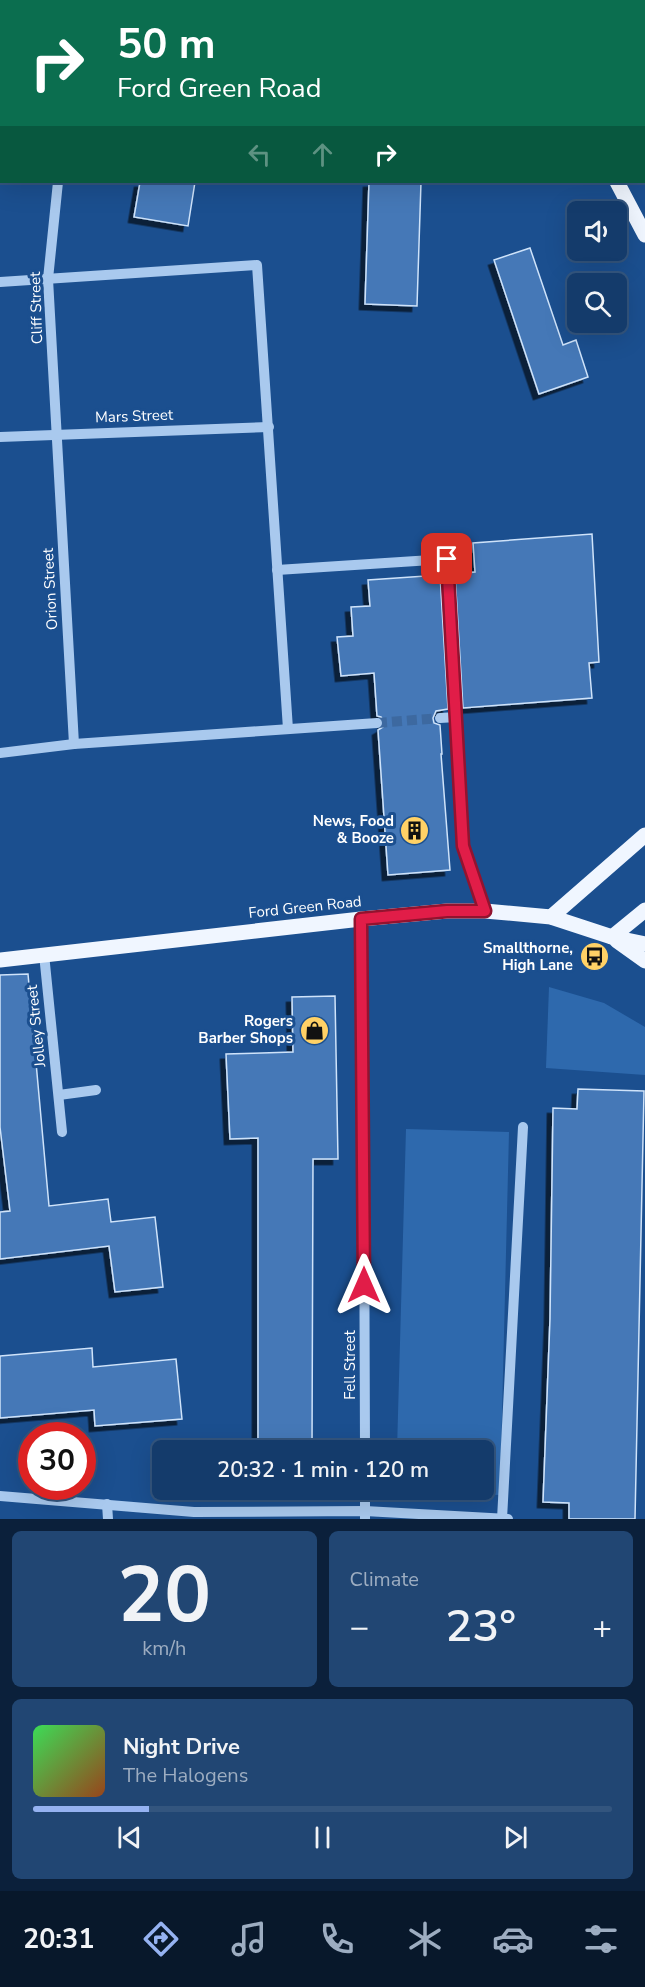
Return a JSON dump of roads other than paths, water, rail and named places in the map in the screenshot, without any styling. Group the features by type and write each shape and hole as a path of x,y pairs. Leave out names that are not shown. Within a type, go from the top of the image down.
{"main road":[{"path":"619,183 645,235"},
{"path":"551,917 645,835"},
{"path":"612,937 645,910"},
{"name":"Ford Green Road","path":"0,960 447,911 485,911 551,917 612,937"},
{"path":"612,937 645,944"},
{"path":"612,937 645,961"}],"street":[{"name":"Cliff Street","path":"57,434 48,279 58,183"},
{"path":"0,282 257,265 288,729"},
{"name":"Mars Street","path":"0,437 269,427"},
{"name":"Orion Street","path":"57,434 74,744"},
{"path":"277,570 447,559 463,846 485,911"},
{"path":"440,718 456,717"},
{"path":"0,753 74,744 377,723"},
{"name":"Fell Street","path":"361,919 365,1440"},
{"name":"Jolley Street","path":"44,954 62,1132"},
{"path":"58,1095 96,1090"},
{"path":"0,1496 194,1512 504,1519 523,1128"},
{"path":"107,1504 108,1519"}],"tunnel":[{"path":"377,723 440,718"}],"place":[{"name":"News, Food & Booze","path":"415,830"},
{"name":"Smallthorne, High Lane","path":"594,957"},
{"name":"Rogers Barber Shops","path":"314,1030"}]}
